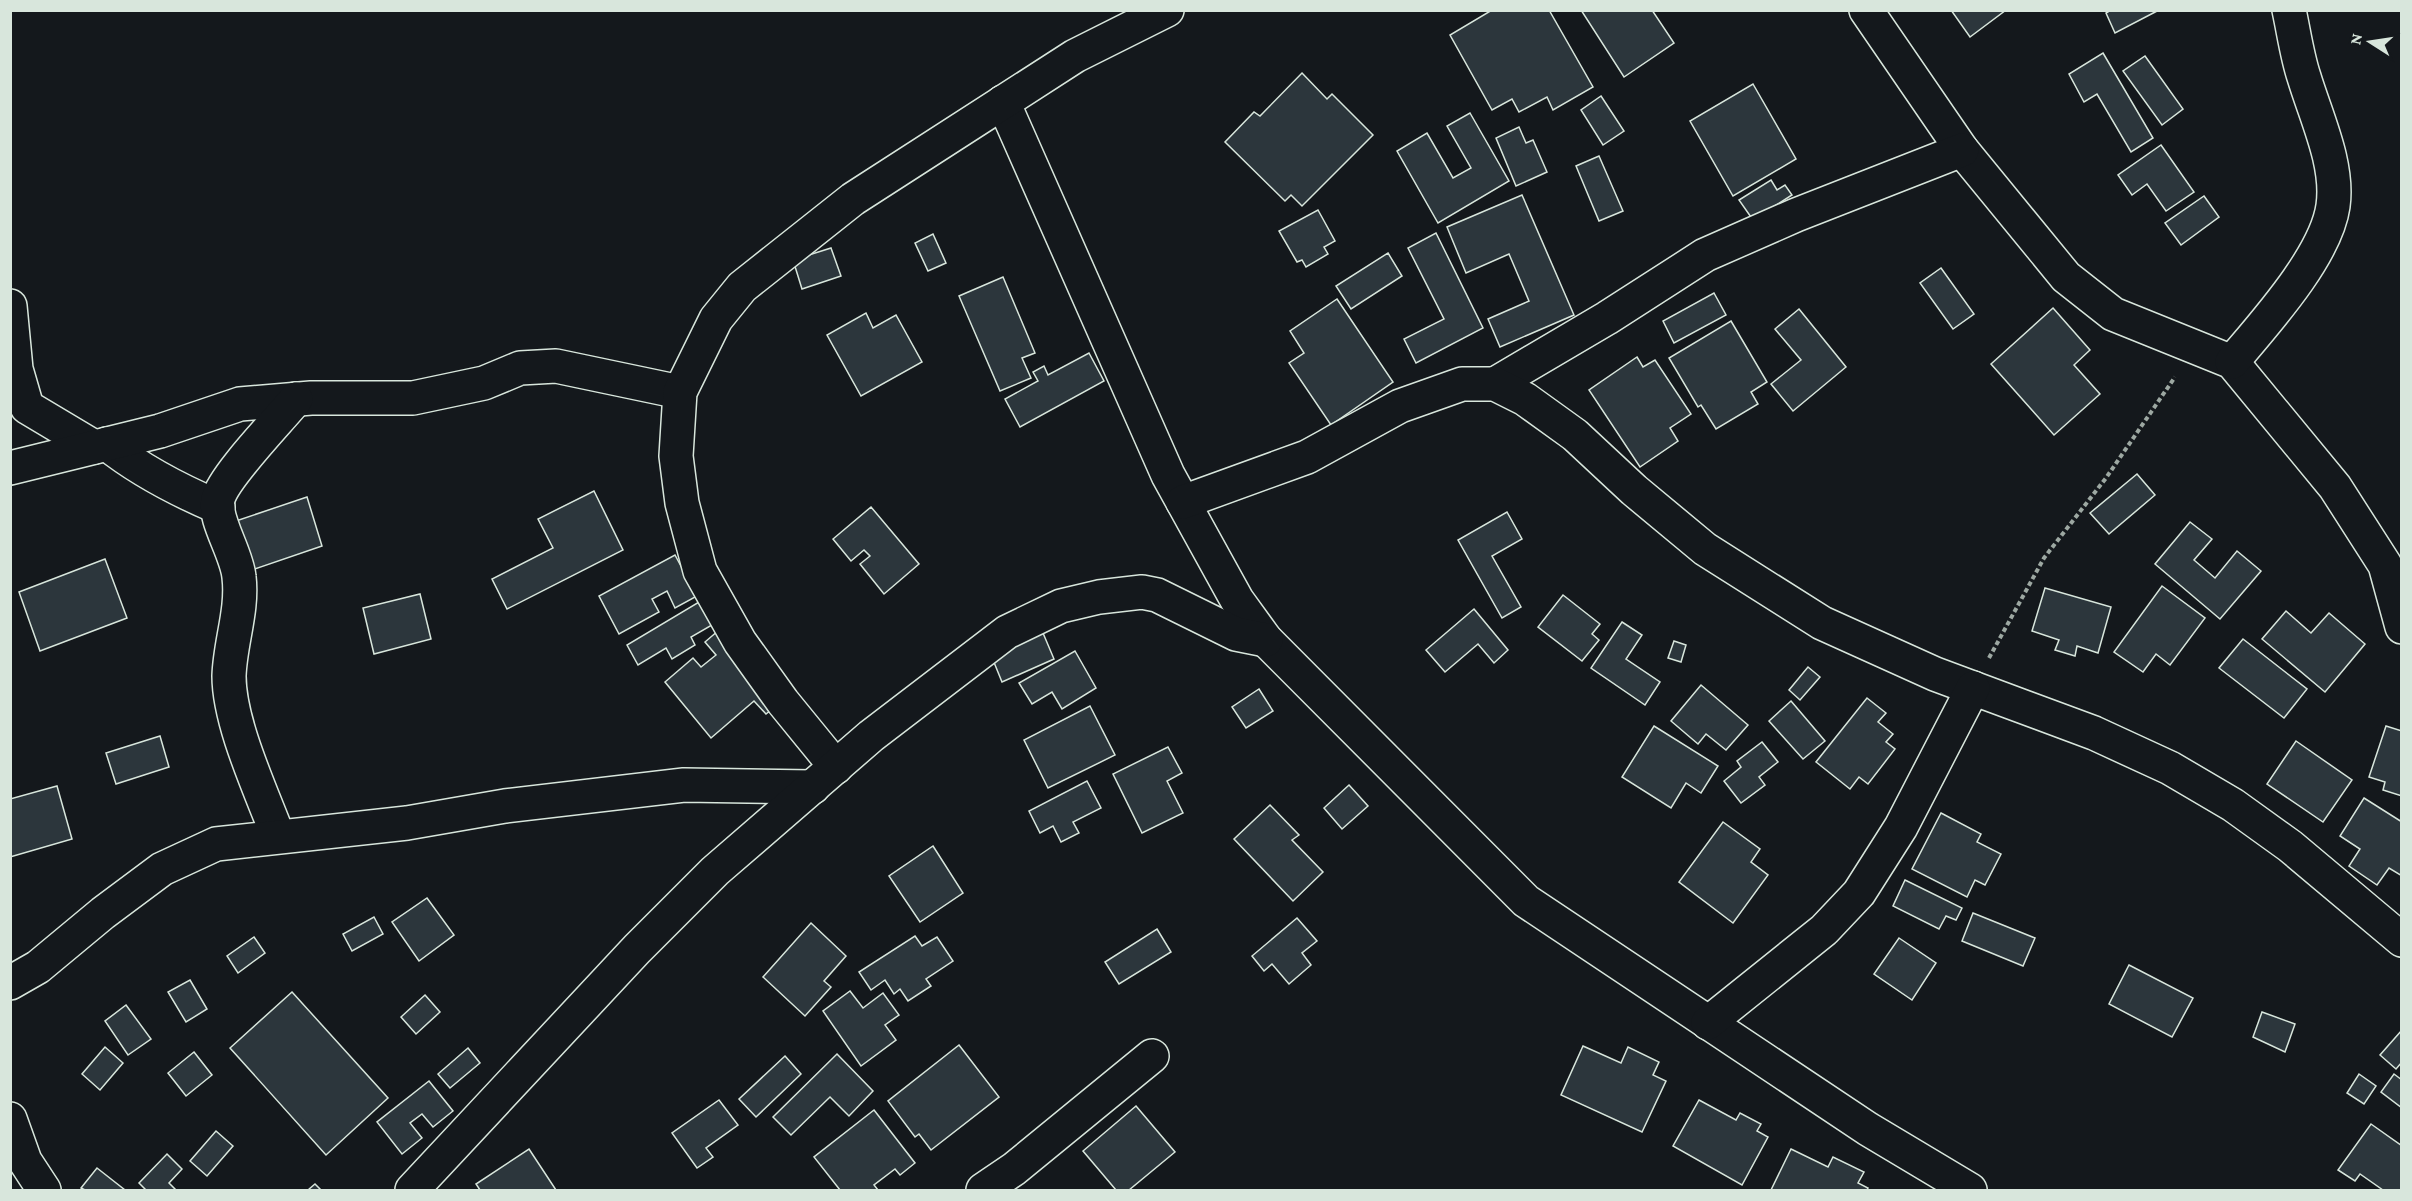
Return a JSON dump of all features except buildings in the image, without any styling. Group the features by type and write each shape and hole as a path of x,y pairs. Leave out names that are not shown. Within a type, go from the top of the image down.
{"street":[{"path":"825,777 783,702 717,605 700,571 682,503 676,456 681,392 716,319 742,287 853,199 1075,56 1167,10"},
{"path":"1866,10 1962,150 2066,277 2113,314 2232,362 2335,487 2385,565 2402,627"},
{"path":"2232,362 2270,317 2319,247 2333,206 2334,182 2326,145 2303,74 2289,10"},
{"path":"1003,102 1168,475 1237,600 1266,640 1526,901 1868,1129 1970,1191"},
{"path":"1495,384 1607,318 1705,255 1796,215 1962,150"},
{"path":"10,306 16,369 27,407 101,445 183,492 218,507"},
{"path":"10,468 160,431 240,404 296,399 413,398 484,383 520,368 556,366 681,392"},
{"path":"1183,502 1307,457 1400,406 1462,384 1495,384 1525,399 1575,435 1634,490 1705,549 1822,623 1935,674 2094,733 2170,768 2233,805 2290,846 2402,940"},
{"path":"278,836 252,769 230,696 229,674 237,625 239,574 218,507 222,489 296,399"},
{"path":"412,1191 637,948 715,871 871,736 1007,632 1061,606 1099,597 1150,593 1236,634 1266,640"},
{"path":"1708,1023 1824,930 1859,893 1901,827 1973,688"},
{"path":"10,983 38,967 162,869 216,844 407,823 505,806 684,785 825,777"},
{"path":"983,1191 1014,1169 1152,1056"},
{"path":"10,1119 25,1161 44,1191"}],"path":[{"path":"1973,688 2044,558 2106,478 2195,349"}]}
